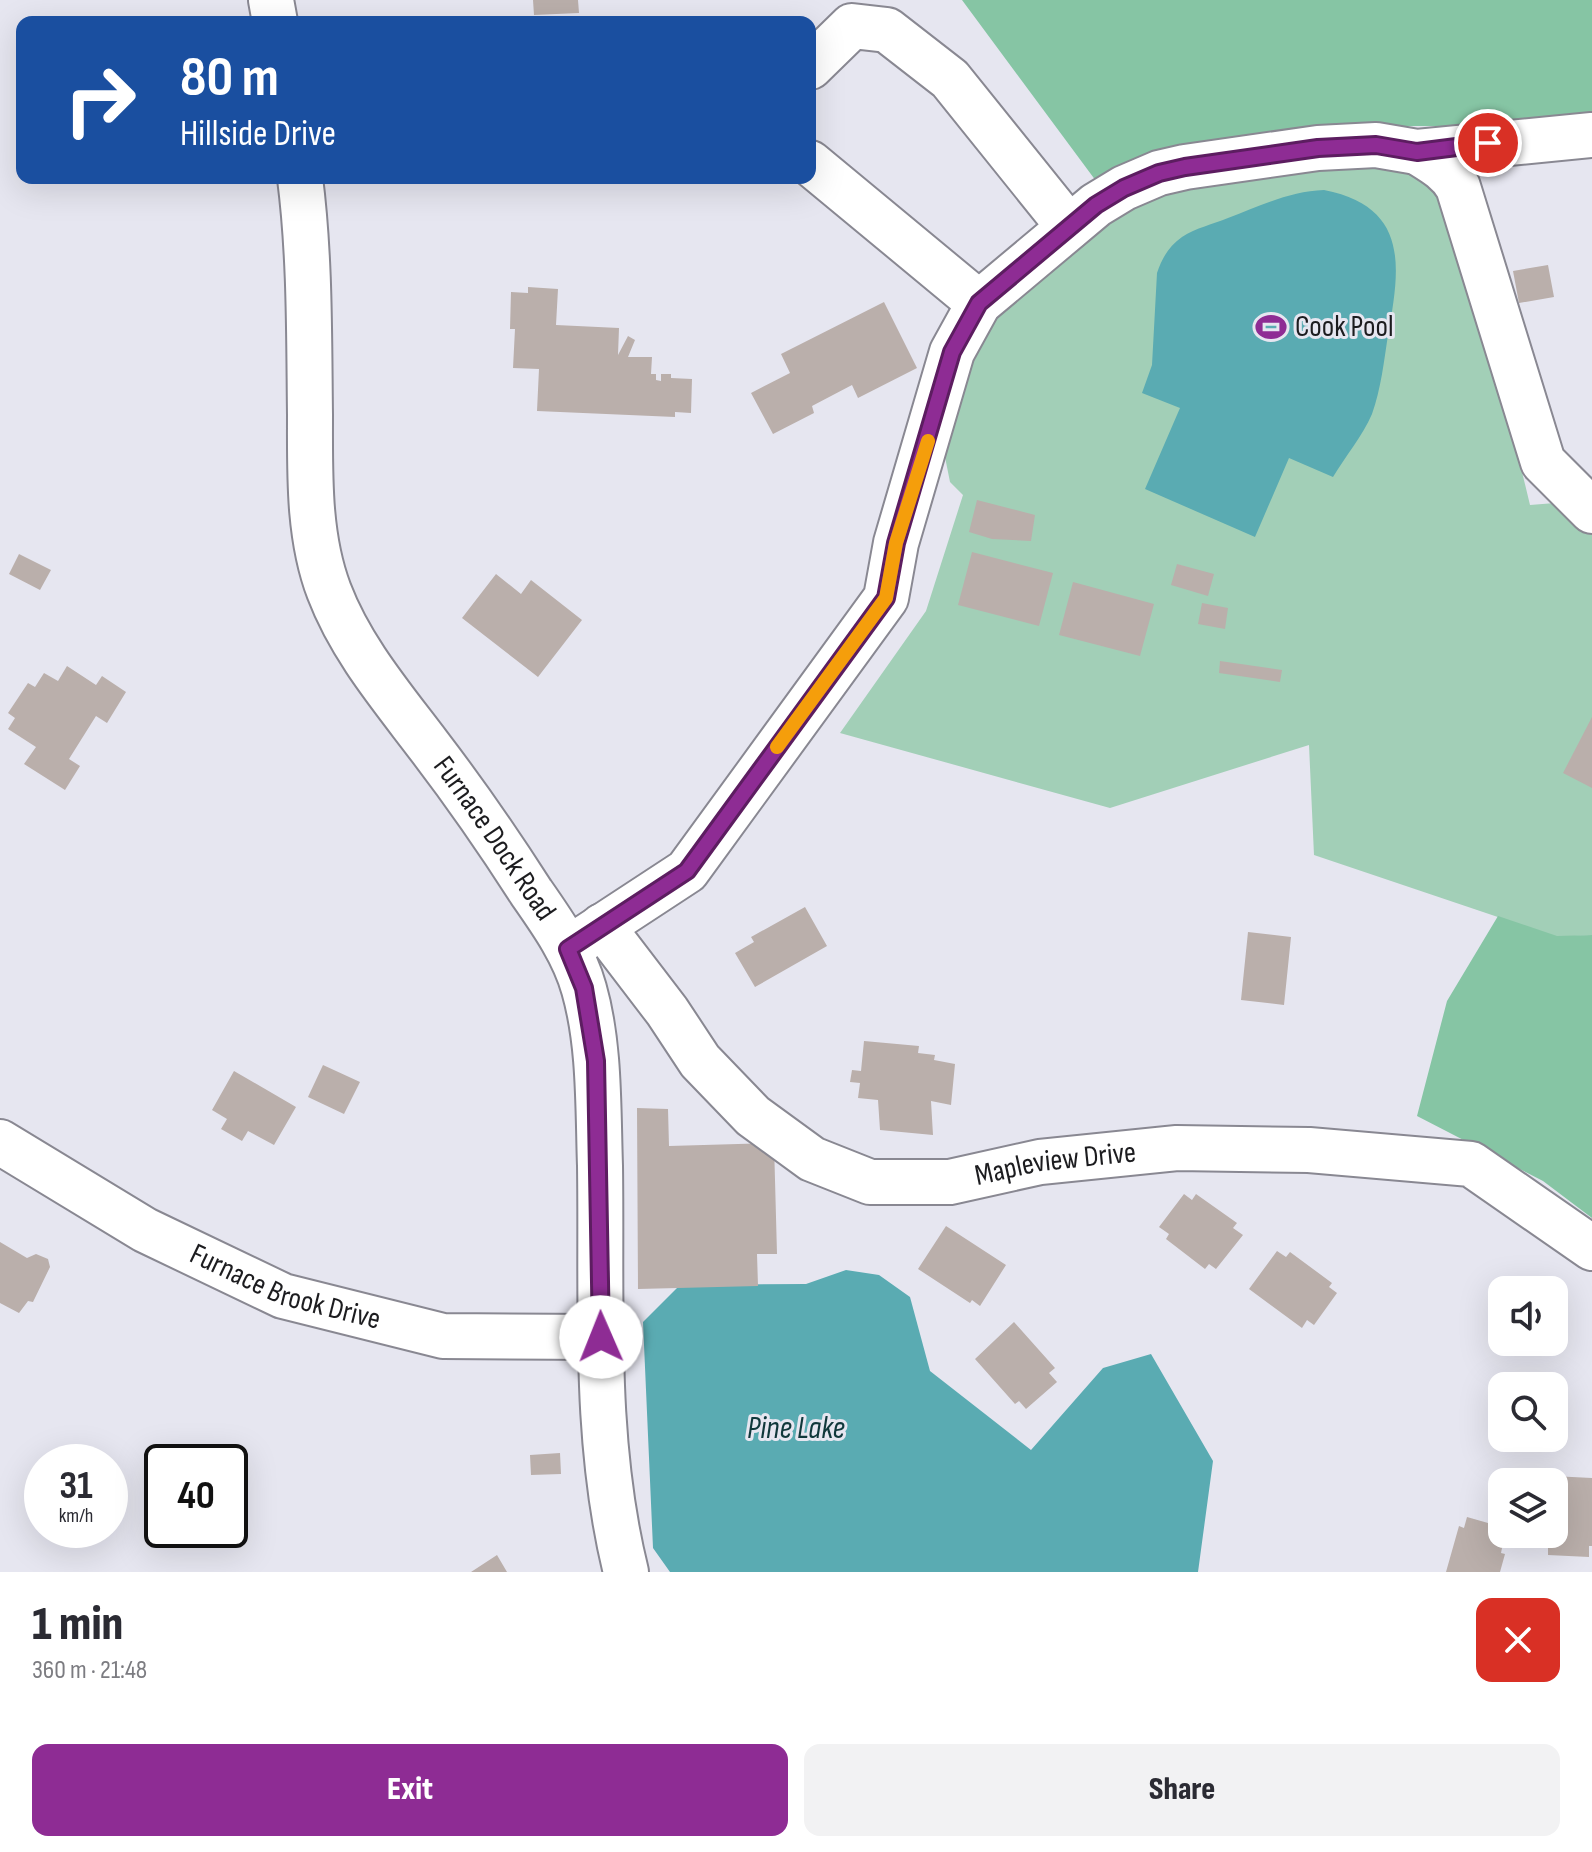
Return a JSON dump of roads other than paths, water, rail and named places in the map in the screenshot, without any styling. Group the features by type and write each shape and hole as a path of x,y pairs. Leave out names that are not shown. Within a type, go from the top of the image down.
{"street":[{"path":"816,61 852,26 887,30 950,79 1069,227"},
{"path":"585,937 687,871 886,598 896,543 952,352 979,303 1096,205 1124,188 1159,173 1318,148 1376,145 1417,152 1592,135"},
{"path":"1417,152 1451,175 1458,187 1543,462 1592,511"},
{"path":"816,168 979,303"},
{"name":"Furnace Dock Road","path":"300,184 309,291 311,485 318,555 329,591 349,635 366,662 458,785 585,937 584,988 596,1061 601,1337 611,1485 626,1572"},
{"name":"Mapleview Drive","path":"585,937 667,1011 700,1061 753,1116 812,1159 870,1182 950,1182 1040,1162 1177,1148 1309,1150 1471,1164 1592,1248"},
{"name":"Furnace Brook Drive","path":"0,1142 145,1230 283,1296 443,1336 601,1337"}],"water":[{"name":"Cook Pool","path":"1324,190 1352,198 1372,210 1385,226 1393,244 1395,286 1380,385 1368,422 1333,477 1289,458 1255,537 1145,489 1180,408 1142,393 1152,365 1157,273 1170,248 1187,234 1275,200"},
{"name":"Pine Lake","path":"846,1270 879,1275 910,1297 930,1371 1031,1450 1103,1368 1151,1354 1213,1461 1198,1572 670,1572 653,1548 643,1322 680,1285 806,1284"}],"place":[{"name":"Cook Pool","path":"1271,327"}]}
